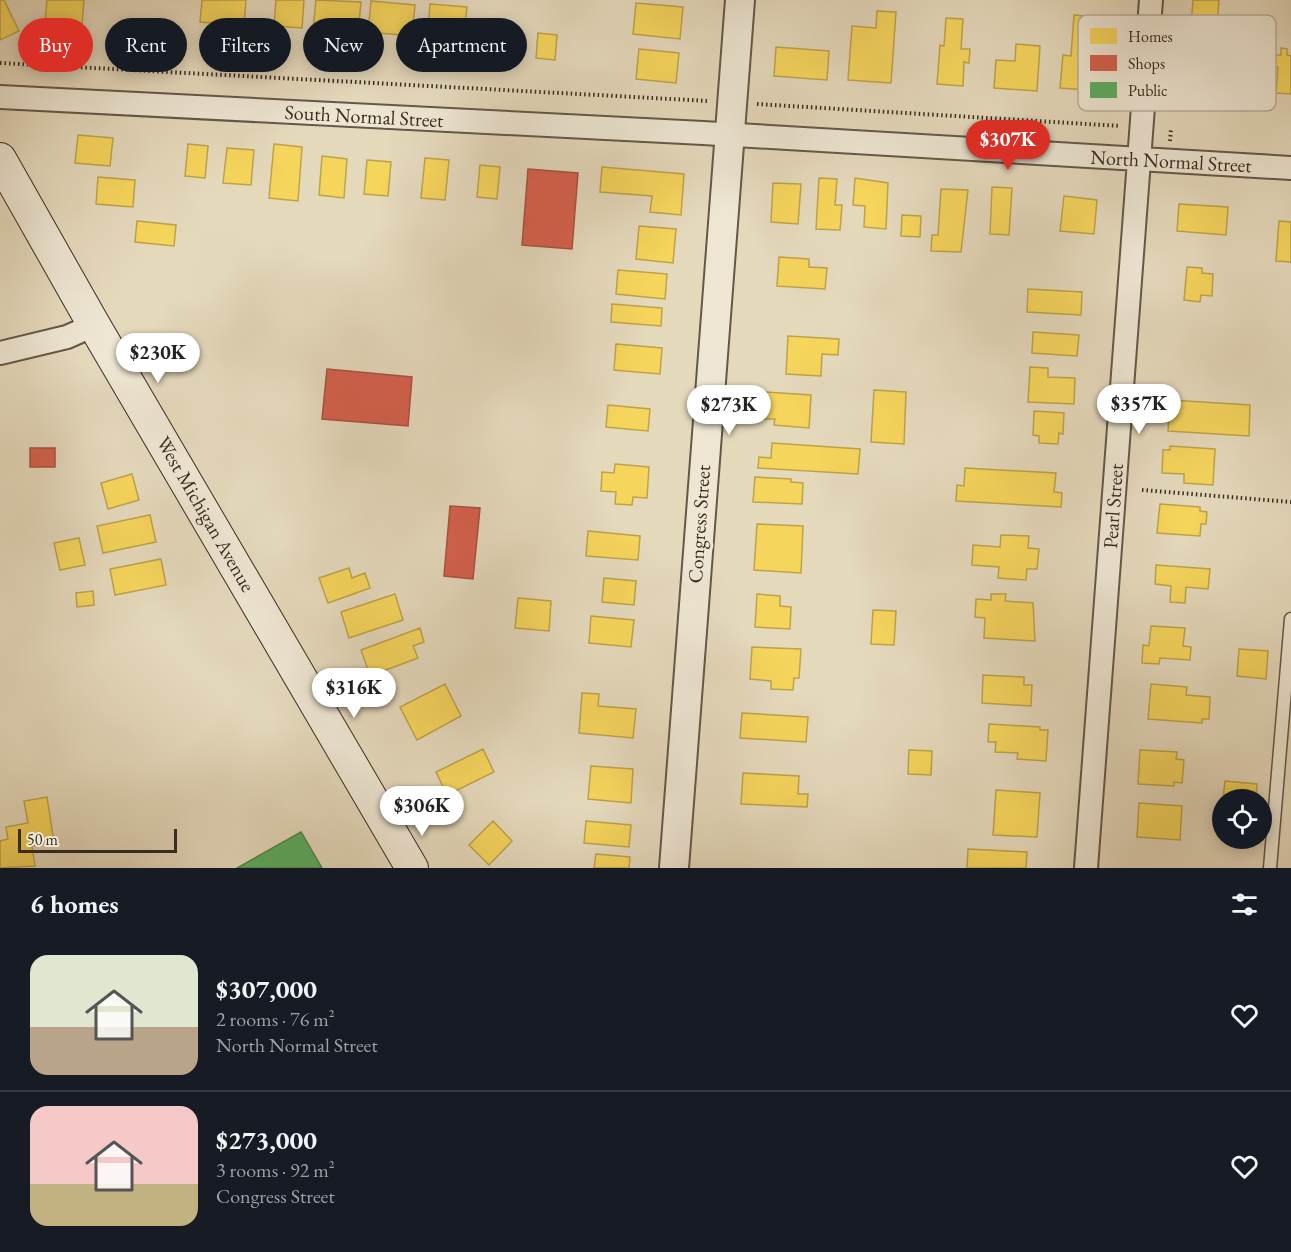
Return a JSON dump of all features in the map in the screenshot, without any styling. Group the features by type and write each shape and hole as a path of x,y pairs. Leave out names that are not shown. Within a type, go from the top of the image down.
{"main road":[{"name":"West Michigan Avenue","path":"0,159 93,325 412,868"}],"street":[{"name":"Congress Street","path":"674,868 740,0"},
{"name":"Pearl Street","path":"1150,15 1151,0"},
{"name":"South Normal Street","path":"0,97 728,135"},
{"name":"Pearl Street","path":"1086,868 1144,111"},
{"name":"North Normal Street","path":"728,135 1291,168"},
{"path":"0,353 67,337 93,325"}],"lane":[{"path":"1270,868 1289,672 1291,619"}],"path":[{"path":"0,63 713,102"},
{"path":"754,104 1127,127"},
{"path":"1112,125 1112,132"},
{"path":"1169,142 1171,129"},
{"path":"1142,490 1291,502"}],"building: Homes":[{"path":"0,0 4,0 18,31 0,40"},
{"path":"47,0 84,0 83,18 45,18"},
{"path":"202,0 246,0 245,18 200,18"},
{"path":"276,0 304,0 302,28 291,27 291,18 275,18"},
{"path":"316,0 361,2 359,18 314,18"},
{"path":"1193,0 1219,0 1218,15 1192,15"},
{"path":"371,1 415,5 414,18 396,18 396,35 384,33 384,18 369,18"},
{"path":"636,3 683,7 680,39 633,34"},
{"path":"430,4 467,7 466,18 429,18"},
{"path":"877,11 896,12 891,83 848,80 852,26 876,28"},
{"path":"1074,15 1078,15 1078,89 1060,88 1063,55 1071,56"},
{"path":"946,18 963,19 961,49 970,49 969,63 964,62 963,86 937,84 940,45 944,46"},
{"path":"538,33 557,35 555,60 536,58"},
{"path":"1016,44 1040,46 1037,91 994,88 996,60 1015,61"},
{"path":"776,47 829,51 827,80 774,76"},
{"path":"1281,48 1287,49 1287,55 1291,56 1291,94 1276,93 1278,67 1276,67 1276,55 1281,55"},
{"path":"639,49 679,53 676,83 636,79"},
{"path":"78,135 113,138 110,166 75,163"},
{"path":"188,144 208,146 205,178 185,176"},
{"path":"274,144 302,147 298,201 269,198"},
{"path":"227,148 254,150 251,185 223,183"},
{"path":"322,156 347,159 344,198 319,195"},
{"path":"425,158 449,160 445,200 421,198"},
{"path":"367,160 391,162 388,196 364,194"},
{"path":"480,165 500,167 497,199 477,197"},
{"path":"602,167 684,174 681,215 650,212 652,196 600,192"},
{"path":"98,177 135,180 133,207 96,204"},
{"path":"819,178 837,179 835,205 842,205 840,230 816,229"},
{"path":"855,178 888,183 886,229 864,227 865,206 853,205"},
{"path":"773,183 801,184 798,224 771,222"},
{"path":"992,187 1012,188 1009,235 990,234"},
{"path":"941,189 968,190 961,252 931,251 932,235 938,235"},
{"path":"1064,196 1097,200 1094,234 1060,231"},
{"path":"1179,204 1228,207 1226,235 1177,231"},
{"path":"902,215 921,216 920,237 901,236"},
{"path":"137,221 176,225 174,246 135,242"},
{"path":"1279,221 1291,222 1291,262 1276,261"},
{"path":"639,226 676,229 673,263 636,259"},
{"path":"779,257 809,259 809,267 827,268 825,289 777,286"},
{"path":"1187,267 1202,268 1202,273 1213,274 1212,296 1201,295 1200,302 1184,300"},
{"path":"618,270 667,274 665,299 616,294"},
{"path":"1028,289 1082,292 1081,315 1027,312"},
{"path":"612,304 662,308 661,326 611,322"},
{"path":"1033,332 1079,335 1077,356 1032,353"},
{"path":"788,336 839,339 838,355 822,354 821,376 786,374"},
{"path":"616,344 662,348 660,374 614,370"},
{"path":"1030,367 1048,368 1048,377 1075,378 1074,404 1028,402"},
{"path":"874,390 906,392 904,444 871,442"},
{"path":"765,392 811,395 809,428 774,425 775,419 764,419"},
{"path":"1170,400 1250,405 1249,436 1168,431"},
{"path":"608,405 650,409 648,431 606,427"},
{"path":"1034,411 1064,413 1063,434 1059,433 1058,444 1039,443 1039,436 1033,435"},
{"path":"772,443 860,449 858,474 758,468 759,457 771,458"},
{"path":"1170,446 1215,449 1213,485 1184,483 1184,474 1162,473 1163,450 1170,450"},
{"path":"615,464 649,467 647,498 633,497 632,505 615,504 616,492 601,491 602,472 614,473"},
{"path":"965,468 1056,473 1054,492 1062,493 1061,507 956,501 957,485 964,486"},
{"path":"132,474 139,500 108,509 101,483"},
{"path":"755,477 791,479 791,482 803,483 802,504 753,502"},
{"path":"1160,504 1200,507 1200,511 1207,512 1206,524 1201,524 1200,536 1157,533"},
{"path":"150,515 156,542 103,553 97,526"},
{"path":"757,524 803,526 801,573 754,570"},
{"path":"588,531 640,536 638,560 586,556"},
{"path":"1001,535 1029,536 1028,548 1039,549 1037,569 1027,569 1026,580 998,578 999,567 972,565 973,545 1000,547"},
{"path":"79,538 85,565 60,570 54,543"},
{"path":"161,559 166,585 115,595 110,569"},
{"path":"1156,565 1210,569 1208,589 1186,587 1185,603 1170,602 1171,586 1155,584"},
{"path":"349,568 352,578 365,573 370,588 328,603 319,578"},
{"path":"604,578 636,581 634,605 602,602"},
{"path":"93,591 94,605 77,607 76,593"},
{"path":"395,594 403,620 349,638 341,612"},
{"path":"757,594 780,596 780,606 791,607 790,629 755,627"},
{"path":"991,594 1006,594 1005,601 1033,603 1035,641 984,638 985,618 975,617 976,599 991,600"},
{"path":"518,598 551,601 549,631 515,628"},
{"path":"873,610 896,611 894,645 871,644"},
{"path":"591,616 634,620 631,647 589,643"},
{"path":"1151,626 1185,628 1183,646 1191,647 1190,660 1160,658 1159,664 1142,663 1143,645 1149,646"},
{"path":"420,628 424,642 413,646 418,658 370,676 361,650"},
{"path":"752,647 801,649 799,678 794,678 793,690 771,689 771,681 750,679"},
{"path":"1239,649 1268,651 1266,679 1237,676"},
{"path":"983,675 1024,677 1024,685 1032,685 1031,706 982,703"},
{"path":"445,684 461,716 417,740 400,707"},
{"path":"1151,684 1187,687 1186,695 1210,697 1209,719 1202,719 1202,723 1148,719"},
{"path":"582,693 599,694 598,706 636,709 633,738 579,733"},
{"path":"742,713 808,717 806,742 740,738"},
{"path":"989,724 1040,727 1040,730 1048,730 1046,761 1017,759 1018,753 995,752 996,742 988,742"},
{"path":"483,749 494,772 447,795 436,772"},
{"path":"909,750 932,751 931,775 908,774"},
{"path":"1140,750 1177,752 1176,759 1184,760 1182,783 1174,782 1174,786 1138,784"},
{"path":"591,766 633,769 631,803 588,799"},
{"path":"743,773 799,776 798,794 808,794 807,807 741,804"},
{"path":"1225,781 1257,784 1257,789 1224,789"},
{"path":"996,790 1040,793 1037,837 993,835"},
{"path":"47,797 54,842 32,846 35,866 0,868 0,841 8,839 6,827 28,823 24,801"},
{"path":"1139,803 1182,806 1180,840 1137,837"},
{"path":"493,821 512,841 489,865 469,845"},
{"path":"586,821 631,825 629,847 584,843"},
{"path":"968,849 1027,852 1026,868 967,868"},
{"path":"596,854 630,857 629,868 594,868"}],"building: Shops":[{"path":"528,169 578,173 572,249 522,245"},
{"path":"327,369 412,377 408,426 322,419"},
{"path":"30,448 55,448 55,467 30,467"},
{"path":"450,506 480,508 473,579 444,576"}],"building: Public":[{"path":"301,832 322,868 237,868"}]}
